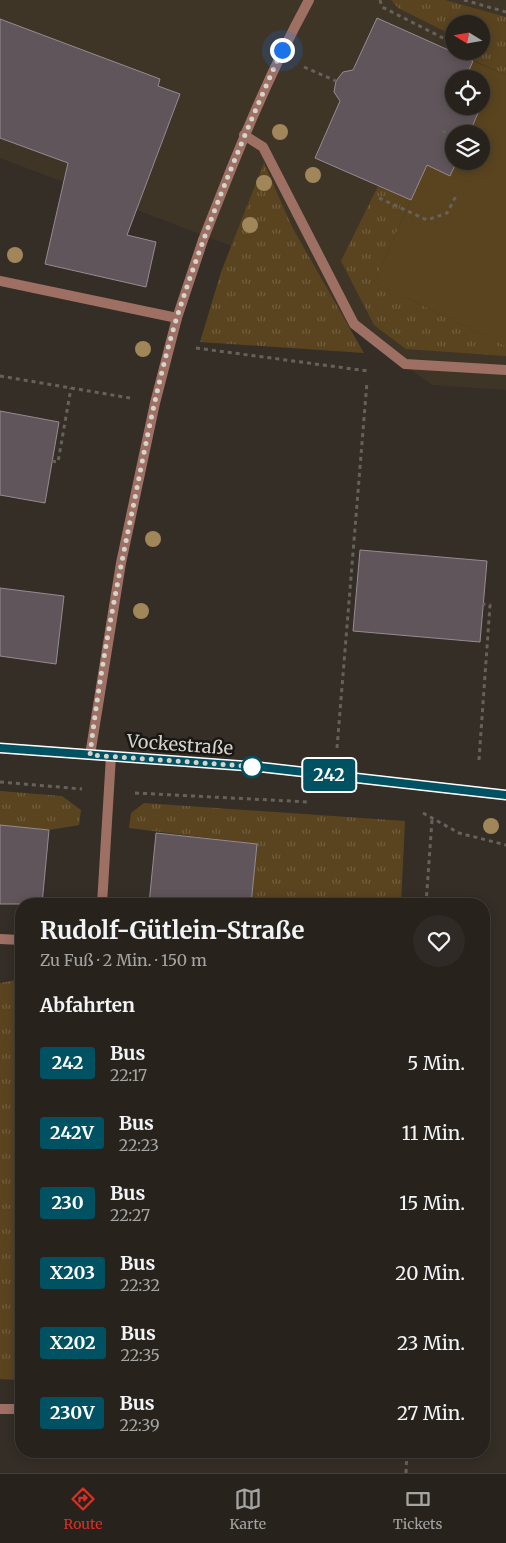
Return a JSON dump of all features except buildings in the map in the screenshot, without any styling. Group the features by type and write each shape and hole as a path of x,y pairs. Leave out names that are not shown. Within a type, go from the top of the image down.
{"main road":[{"name":"Vockestraße","path":"0,748 260,767 506,794"}],"street":[{"path":"90,755 121,564 155,402 177,318 202,240 244,135 282,50 309,0"},
{"path":"244,135 263,147 354,324 405,364 506,370"},
{"path":"0,280 177,318"},
{"path":"102,898 110,756"},
{"path":"0,939 15,940"},
{"path":"0,1409 15,1409"}],"path":[{"path":"380,0 382,7 445,39"},
{"path":"464,0 506,12"},
{"path":"299,65 336,81"},
{"path":"379,198 427,220 447,213 456,196"},
{"path":"170,344 375,372 405,364"},
{"path":"0,376 155,402"},
{"path":"336,752 351,591 367,382"},
{"path":"52,460 58,462 71,388"},
{"path":"351,591 356,592"},
{"path":"479,760 490,605 483,604"},
{"path":"0,782 107,791 317,803"},
{"path":"426,898 434,786"},
{"path":"416,808 432,820 459,833 506,845"},
{"path":"406,1473 407,1458"}],"shaded area":[{"path":"0,0 506,0 506,390 432,385 247,252 0,158"}],"green space":[{"path":"391,0 445,0 506,17 506,75 473,60 490,60 490,15 445,15 445,32 398,8"},
{"path":"473,61 506,75 506,346 374,282 427,165 450,176 453,170 490,170 490,125 473,125 477,115 490,115 490,70 469,70"},
{"path":"264,163 292,227 364,353 200,342 221,272"},
{"path":"378,186 411,200 374,282 506,346 506,356 406,349 374,325 341,261"},
{"path":"0,791 62,796 81,810 79,825 49,830 0,825"},
{"path":"144,803 405,821 401,898 252,898 257,844 129,828 131,813"},
{"path":"15,980 15,1380 0,1379 0,983"}],"bus line":[{"name":"242","path":"0,748 260,767 506,795"}],"route":[{"path":"252,767 260,767 90,755 93,727 121,564 155,402 177,318 202,240 244,135 282,50"}]}
